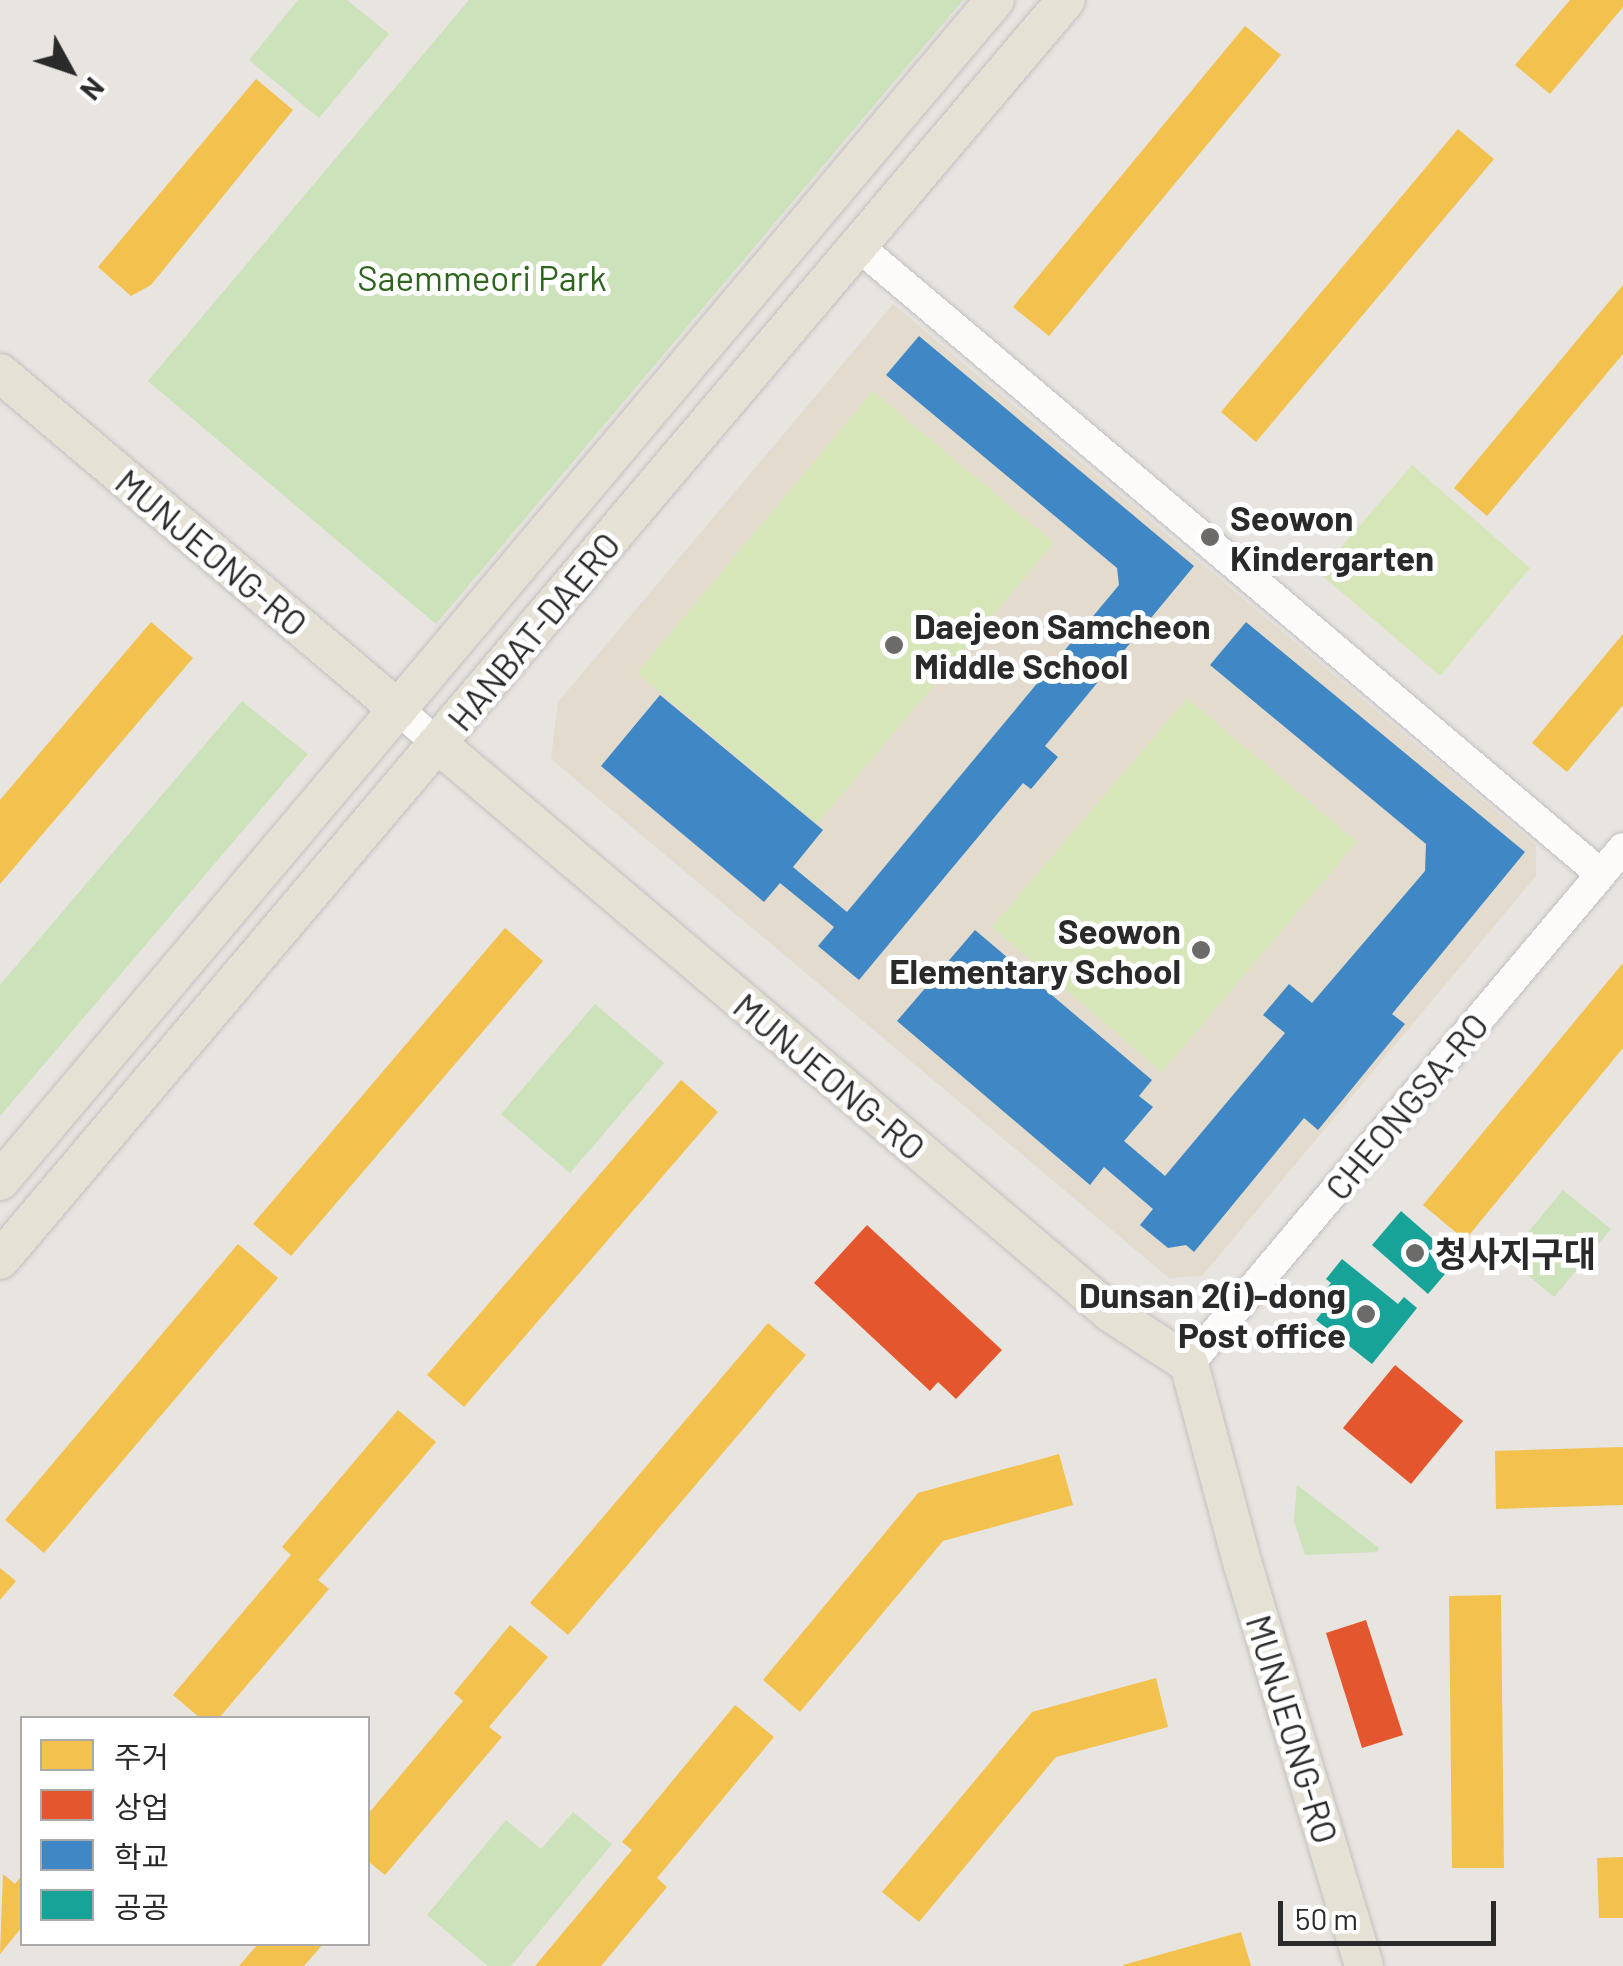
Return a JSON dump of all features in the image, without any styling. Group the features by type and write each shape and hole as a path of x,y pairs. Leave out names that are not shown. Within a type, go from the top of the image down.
{"main road":[{"name":"HANBAT-DAERO","path":"0,1181 995,0"},
{"name":"HANBAT-DAERO","path":"0,1260 1066,0"},
{"name":"MUNJEONG-RO","path":"0,373 398,710"},
{"name":"MUNJEONG-RO","path":"438,744 1111,1314 1189,1364 1243,1564 1364,1966"}],"street":[{"path":"858,246 1601,874"},
{"name":"MUNJEONG-RO","path":"398,710 438,744"},
{"name":"CHEONGSA-RO","path":"1189,1364 1623,848"}],"shaded area":[{"path":"893,304 1536,845 1536,876 1202,1276 1169,1278 551,759 558,702"}],"green space":[{"path":"298,0 347,0 389,34 319,118 249,60"},
{"name":"Saemmeori Park","path":"469,0 963,0 436,624 148,381"},
{"path":"873,391 1054,543 817,824 637,673"},
{"path":"1412,465 1530,568 1440,676 1319,573"},
{"path":"1187,698 1357,842 1162,1072 992,927"},
{"path":"242,701 308,754 0,1116 0,985"},
{"path":"595,1004 664,1063 570,1173 501,1114"},
{"path":"1563,1190 1611,1229 1554,1297 1507,1258"},
{"path":"1297,1485 1379,1548 1377,1552 1305,1555 1294,1521"},
{"path":"573,1812 612,1844 511,1966 488,1966 427,1915 506,1820 541,1849"}],"building: 주거":[{"path":"1570,0 1623,0 1623,7 1550,94 1515,65"},
{"path":"1245,26 1281,55 1049,336 1013,307"},
{"path":"256,79 293,110 151,285 131,296 98,267"},
{"path":"1458,129 1494,159 1256,442 1221,412"},
{"path":"1623,285 1623,354 1487,516 1454,488"},
{"path":"151,622 193,658 0,884 0,800"},
{"path":"1623,634 1623,705 1567,772 1532,743"},
{"path":"505,928 543,961 291,1256 253,1224"},
{"path":"1623,963 1623,1048 1465,1240 1423,1205"},
{"path":"681,1080 718,1112 464,1407 427,1375"},
{"path":"238,1244 278,1278 44,1553 5,1520"},
{"path":"768,1323 806,1355 568,1635 530,1603"},
{"path":"398,1410 436,1442 318,1580 329,1589 221,1716 198,1716 173,1695 291,1555 282,1547"},
{"path":"1623,1447 1623,1505 1496,1509 1495,1451"},
{"path":"1059,1454 1073,1505 943,1541 800,1712 763,1680 918,1493"},
{"path":"0,1568 16,1581 0,1600"},
{"path":"1501,1595 1504,1868 1452,1868 1449,1596"},
{"path":"510,1625 548,1657 489,1727 502,1737 385,1875 370,1863 370,1812 463,1701 454,1693"},
{"path":"1156,1678 1168,1727 1056,1757 919,1922 882,1892 1032,1712"},
{"path":"735,1705 774,1737 657,1878 667,1887 601,1966 535,1966 632,1850 622,1842"},
{"path":"1623,1857 1623,1918 1599,1918 1597,1858"},
{"path":"3,1874 15,1884 20,1878 20,1929 0,1954"},
{"path":"1241,1932 1251,1966 1123,1965"},
{"path":"256,1946 321,1946 304,1966 239,1966"}],"building: 상업":[{"path":"867,1225 1002,1350 956,1399 938,1382 930,1391 814,1283"},
{"path":"1395,1365 1463,1421 1411,1484 1343,1428"},
{"path":"1366,1620 1403,1735 1362,1748 1326,1633"}],"building: 학교":[{"path":"919,336 1194,566 1045,746 1058,757 1031,789 1023,783 859,980 818,946 834,927 780,883 764,902 601,766 660,695 823,830 793,867 847,912 1119,585 1117,568 886,375"},
{"path":"1246,622 1525,852 1392,1014 1405,1024 1318,1130 1304,1118 1194,1252 1186,1245 1168,1248 1140,1225 1153,1209 1104,1167 1090,1185 897,1021 975,930 1152,1080 1139,1096 1153,1107 1124,1141 1165,1176 1285,1033 1263,1015 1289,984 1312,1003 1425,871 1426,844 1210,665"}],"building: 공공":[{"name":"청사지구대","path":"1401,1211 1457,1260 1428,1294 1372,1245"},
{"name":"Dunsan 2(i)-dong Post office","path":"1342,1259 1398,1304 1404,1297 1417,1308 1372,1364 1316,1320 1330,1302 1322,1295 1331,1283 1326,1279"}],"place":[{"name":"Seowon Kindergarten","path":"1210,537"},
{"name":"Daejeon Samcheon Middle School","path":"894,645"},
{"name":"Seowon Elementary School","path":"1201,950"},
{"name":"청사지구대","path":"1415,1253"},
{"name":"Dunsan 2(i)-dong Post office","path":"1366,1314"}]}
